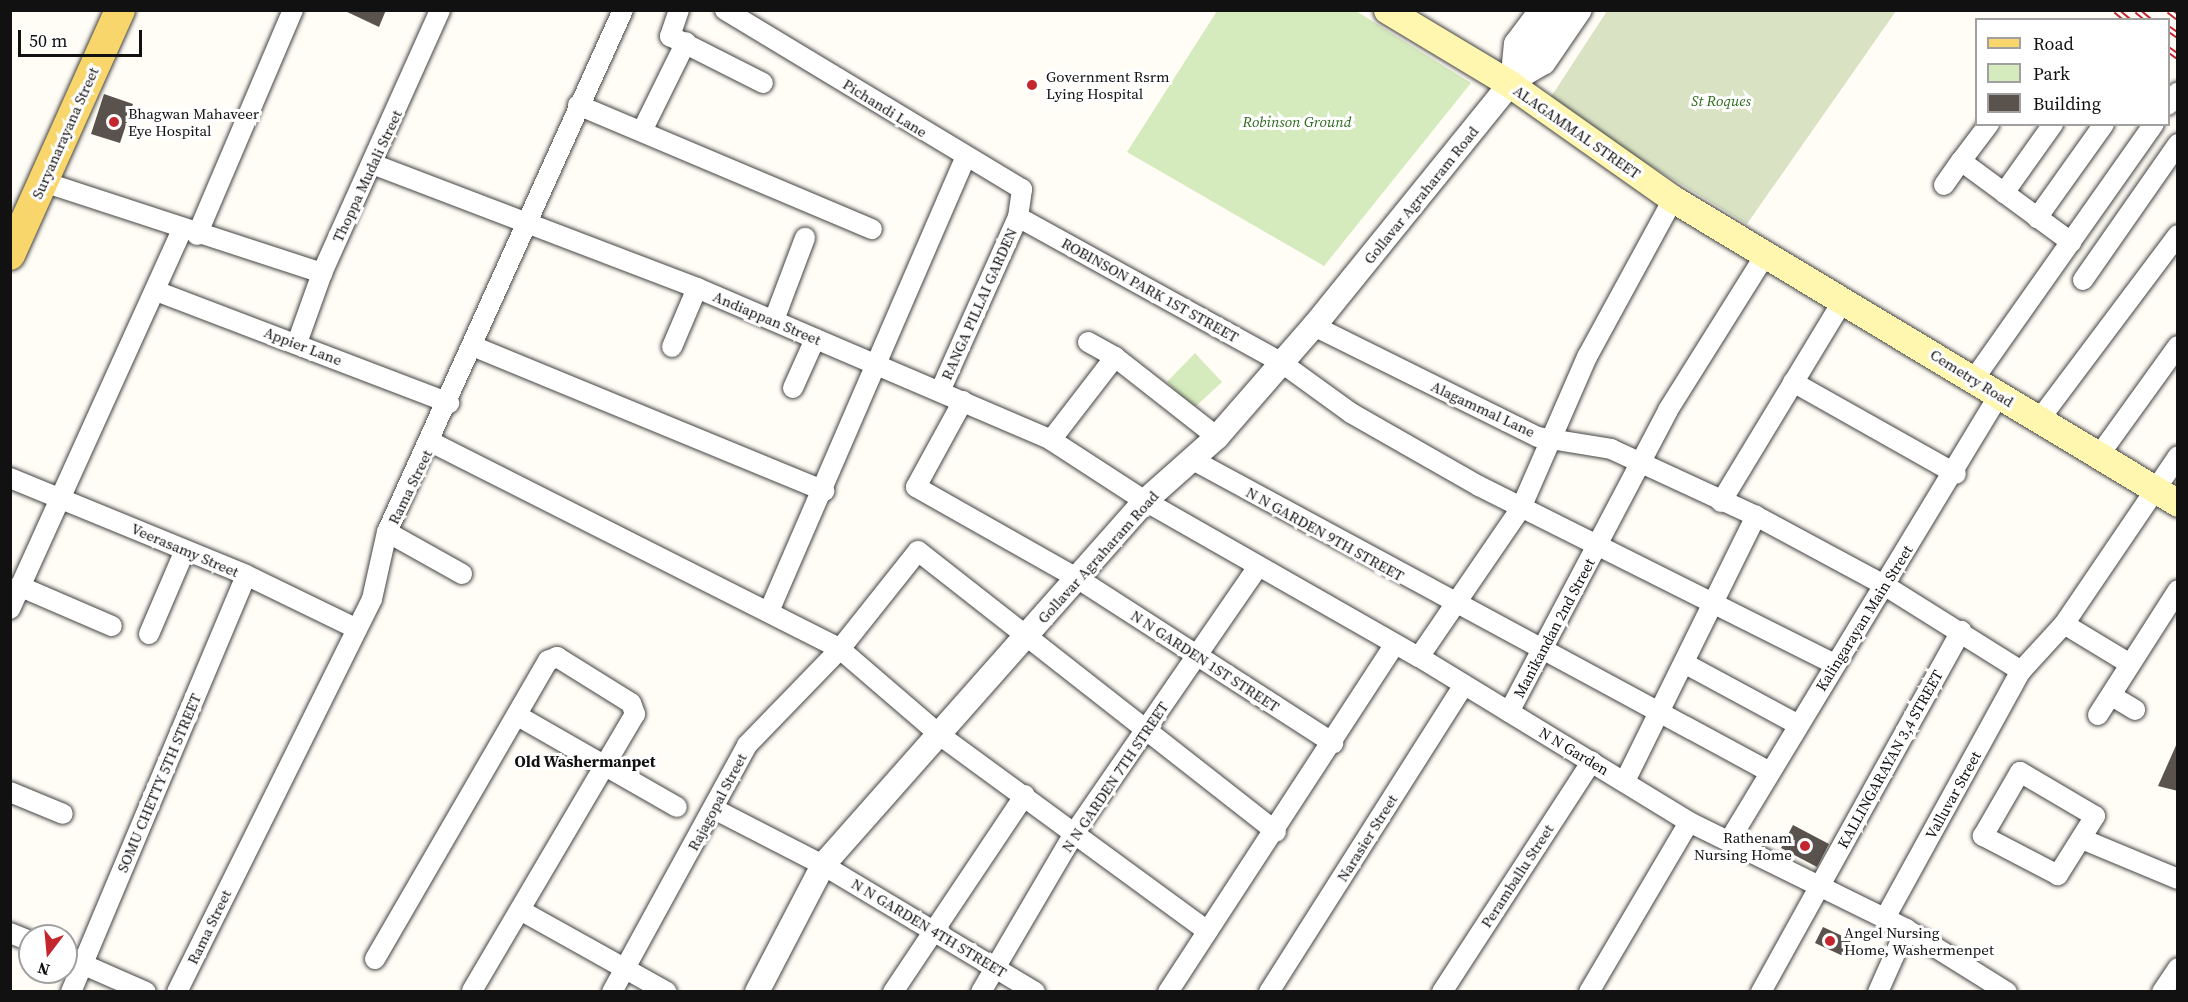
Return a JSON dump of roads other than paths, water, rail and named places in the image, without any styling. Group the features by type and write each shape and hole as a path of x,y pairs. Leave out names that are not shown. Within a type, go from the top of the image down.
{"main road":[{"name":"Suryanarayana Street","path":"10,215 100,10"},
{"name":"Suryanarayana Street","path":"10,255 120,10"},
{"name":"ALAGAMMAL STREET","path":"1387,10 1510,84 1673,200 1767,252"},
{"name":"Cemetry Road","path":"1767,252 2178,503"}],"street":[{"path":"10,609 156,291 190,232 293,10"},
{"name":"Thoppa Mudali Street","path":"297,343 322,273 375,165 440,10"},
{"name":"Rama Street","path":"177,992 357,629 380,576 387,532 475,347 525,224 623,10"},
{"path":"679,10 670,36 686,42 762,83"},
{"name":"Pichandi Lane","path":"725,10 965,158 1022,189 1018,217"},
{"path":"1510,84 1514,43 1539,10"},
{"name":"Gollavar Agraharam Road","path":"757,992 823,865 941,736 1145,501 1217,437 1314,326 1510,84 1562,10"},
{"path":"1510,84 1545,64 1582,10"},
{"path":"642,131 686,42"},
{"path":"578,105 872,229"},
{"path":"1944,185 1987,126"},
{"path":"2004,193 2052,126"},
{"path":"2037,218 2103,126"},
{"path":"1974,379 2153,126"},
{"path":"2083,280 2178,144"},
{"path":"770,609 825,491 874,362 965,158"},
{"path":"1961,161 2071,242"},
{"name":"Andiappan Street","path":"375,165 697,288 874,362 1052,440 1145,501"},
{"path":"44,182 190,232 322,273"},
{"path":"1419,657 1457,608 1521,508 1555,438 1587,357 1673,200"},
{"name":"ROBINSON PARK 1ST STREET","path":"1018,217 1282,363 1351,413 1521,508 1600,543 1835,664"},
{"name":"RANGA PILLAI GARDEN","path":"940,391 1018,217"},
{"path":"2039,420 2178,235"},
{"path":"774,320 805,238"},
{"name":"Manikandan 2nd Street","path":"1509,712 1600,543 1640,463 1767,252"},
{"path":"672,347 697,288"},
{"name":"Appier Lane","path":"156,291 449,403"},
{"path":"1721,502 1844,299"},
{"name":"Alagammal Lane","path":"1314,326 1538,437 1611,449 1721,502 1756,516 1884,585 1961,631 2021,671"},
{"path":"793,388 815,339"},
{"path":"1088,342 1115,357 1217,437"},
{"path":"2100,454 2178,346"},
{"path":"475,347 825,491"},
{"path":"1052,440 1115,357"},
{"path":"1793,382 1956,474"},
{"name":"Kalingarayan Main Street","path":"1729,841 1797,724 1956,474 1999,395"},
{"name":"N N GARDEN 1ST STREET","path":"963,401 916,487 1077,578 1197,658 1333,743"},
{"path":"431,442 770,609 840,649 941,736 1075,832 1207,932"},
{"name":"Valluvar Street","path":"1885,918 2021,671 2064,624 2178,456"},
{"name":"N N GARDEN 9TH STREET","path":"1193,460 1457,608 1768,771"},
{"name":"Veerasamy Street","path":"10,478 246,575 357,629"},
{"name":"N N Garden","path":"1145,501 1257,567 1419,657 1689,822 1906,929 1995,988"},
{"path":"1625,782 1657,711 1717,603 1756,516"},
{"path":"387,532 462,574"},
{"path":"149,634 185,550"},
{"name":"Rajagopal Street","path":"612,992 747,745 840,649 918,551 1027,635"},
{"name":"N N GARDEN 7TH STREET","path":"981,992 1075,832 1145,728 1197,658 1257,567"},
{"name":"SOMU CHETTY 5TH STREET","path":"78,952 246,575"},
{"path":"19,586 112,626"},
{"path":"2098,715 2178,590"},
{"path":"2064,624 2130,664"},
{"name":"KALLINGARAYAN 3,4 STREET","path":"1761,992 1961,631"},
{"path":"1027,635 1276,832"},
{"path":"1168,992 1276,832 1394,645"},
{"path":"375,959 548,661 557,657 635,708 605,766 472,991"},
{"path":"1684,663 1797,724"},
{"name":"Narasier Street","path":"1269,992 1464,685"},
{"path":"2112,696 2135,710"},
{"path":"518,716 677,807"},
{"name":"Peramballu Street","path":"1442,992 1592,761"},
{"path":"2020,772 2095,816 2082,839 2058,875 1983,836 2020,772"},
{"path":"10,792 63,813"},
{"path":"893,992 932,930 1024,795"},
{"name":"N N GARDEN 4TH STREET","path":"714,809 823,865 1035,992"},
{"path":"1589,992 1689,822"},
{"path":"2082,839 2178,879"},
{"path":"520,909 624,972 667,992"},
{"path":"1878,992 1906,929"},
{"path":"78,963 146,992"},
{"path":"2162,992 2178,968"}],"railway":[{"path":"2116,10 2126,18"},
{"path":"2137,10 2147,18"},
{"path":"2169,10 2178,17"},
{"path":"2170,29 2178,35"},
{"path":"2170,50 2178,56"}],"place":[{"name":"Government Rsrm Lying Hospital","path":"1032,85"},
{"name":"Bhagwan Mahaveer Eye Hospital","path":"114,122"},
{"name":"Rathenam Nursing Home","path":"1805,846"},
{"name":"Angel Nursing Home, Washermenpet","path":"1830,941"}],"district":[{"name":"Old Washermanpet","path":"585,761"}],"park label":[{"name":"St Roques","path":"1721,101"},
{"name":"Robinson Ground","path":"1297,122"}]}
